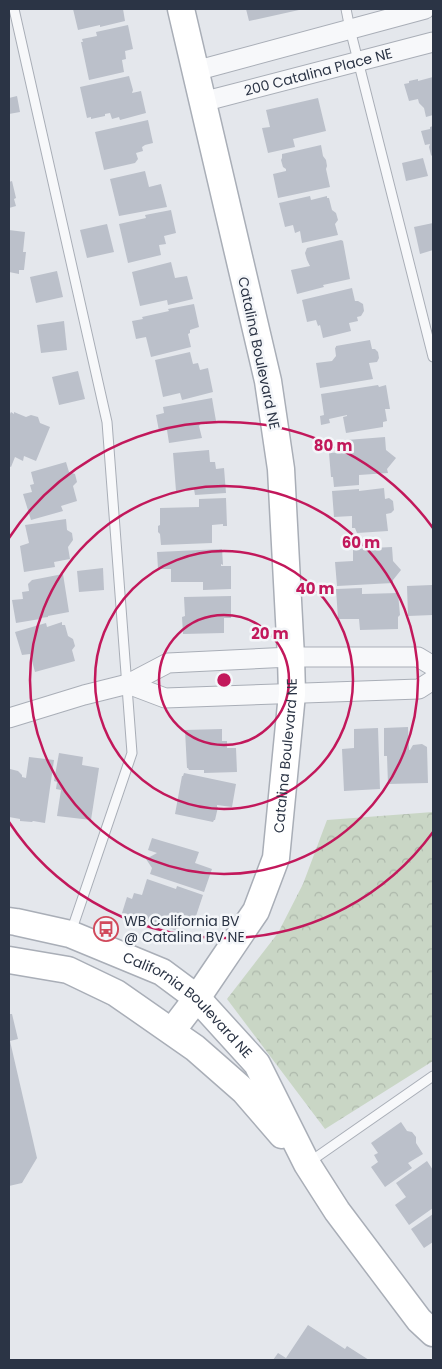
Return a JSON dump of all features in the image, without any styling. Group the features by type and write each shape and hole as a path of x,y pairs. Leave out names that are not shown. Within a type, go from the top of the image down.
{"street":[{"name":"Catalina Boulevard NE","path":"172,1031 197,998 256,911 276,858 292,694 281,469 268,381 181,9"},
{"path":"195,71 425,9"},
{"name":"200 Catalina Place NE","path":"202,102 433,42"},
{"path":"9,718 84,695 128,684 168,663 291,657 418,658 433,666"},
{"path":"128,684 165,698 419,689 433,680"},
{"name":"California Boulevard NE","path":"9,921 70,934 162,972 197,998 257,1064 307,1164 337,1210 419,1320 433,1333"},
{"name":"California Boulevard NE","path":"9,960 68,970 116,993 172,1031 244,1091 307,1164"}],"lane":[{"path":"14,9 107,422 128,684 132,753 70,934"},
{"path":"346,9 433,357"},
{"path":"307,1164 433,1076"}],"green space":[{"path":"433,812 433,1061 325,1129 227,999 278,933 303,884 327,820"}],"building":[{"path":"73,9 123,9 125,21 78,30"},
{"path":"246,9 299,9 299,10 249,21"},
{"path":"128,25 133,49 125,51 126,59 122,60 124,72 89,80 82,39 97,36 96,32"},
{"path":"129,76 133,90 132,93 141,91 146,113 120,120 119,117 112,119 110,113 105,114 105,116 87,118 80,87"},
{"path":"433,77 433,115 426,117 424,108 418,99 409,101 404,84 409,83 409,81"},
{"path":"17,96 20,112 9,114 9,98"},
{"path":"318,98 326,131 293,139 295,147 268,153 262,128 270,127 266,110"},
{"path":"148,120 153,143 145,145 142,147 143,151 136,153 138,159 135,163 104,170 95,132"},
{"path":"433,126 433,157 429,147 430,144 425,145 421,131 430,129"},
{"path":"321,145 323,156 326,160 330,187 278,198 273,174 286,171 281,160 282,154"},
{"path":"423,158 428,176 406,181 402,163"},
{"path":"145,171 149,187 161,184 167,207 119,216 110,179"},
{"path":"12,181 16,206 9,208 9,182"},
{"path":"310,196 311,200 327,196 329,198 332,210 336,213 338,220 335,224 338,235 302,243 300,231 295,233 293,225 285,227 279,203"},
{"path":"171,210 176,233 164,236 166,244 159,245 161,255 128,263 119,224 146,218 145,215"},
{"path":"433,223 433,250 420,254 414,227"},
{"path":"107,224 114,252 87,258 80,230"},
{"path":"9,230 25,232 23,252 26,252 24,270 19,270 19,274 9,272"},
{"path":"343,241 350,279 323,285 324,287 297,294 291,270 310,266 305,253 307,248"},
{"path":"171,262 175,278 187,276 193,299 168,305 167,300 140,306 132,272"},
{"path":"57,271 63,297 36,303 30,277"},
{"path":"352,288 355,301 363,304 364,311 361,316 357,317 358,321 349,323 351,331 323,338 320,325 318,326 316,320 307,322 302,300"},
{"path":"194,304 199,327 190,330 188,334 191,347 151,357 146,337 136,339 132,321 169,311 168,309"},
{"path":"64,321 67,350 41,353 37,325"},
{"path":"370,340 372,349 378,352 379,358 377,362 369,363 373,379 320,388 316,363 332,361 336,356 336,346"},
{"path":"190,352 193,364 198,363 200,370 208,368 213,392 182,400 180,393 163,397 155,360"},
{"path":"78,371 85,399 59,405 52,377"},
{"path":"378,385 379,387 386,385 390,409 385,409 387,421 383,422 383,427 346,433 343,417 347,415 329,419 330,423 321,425 320,416 324,415 321,394"},
{"path":"212,398 216,421 201,423 199,426 202,438 169,443 167,430 159,431 156,415 164,413 163,407"},
{"path":"11,412 26,417 31,415 38,417 40,423 50,427 36,461 24,456 23,461 15,457 11,467 9,466 9,416"},
{"path":"385,437 386,450 396,458 387,469 388,473 359,475 359,485 334,487 333,477 331,477 329,453 348,452 347,440"},
{"path":"209,450 210,462 215,462 216,469 224,468 226,493 195,495 194,489 176,491 173,453"},
{"path":"66,462 69,472 75,474 77,482 73,486 77,501 61,506 63,511 31,520 23,494 32,492 30,485 34,484 31,472"},
{"path":"384,488 385,499 389,498 393,501 394,510 386,514 388,531 357,533 355,528 352,528 352,516 334,517 332,491 359,489 359,491"},
{"path":"226,498 227,526 223,526 223,524 212,525 212,543 161,545 158,532 160,508 199,507 199,499"},
{"path":"66,519 67,530 72,533 73,540 68,547 70,559 54,562 55,567 24,572 20,546 29,543 25,525"},
{"path":"392,547 393,561 401,570 393,580 393,583 337,586 335,562 353,561 353,549"},
{"path":"222,549 223,565 221,564 221,566 231,566 231,589 203,590 203,582 171,582 171,569 158,569 157,552"},
{"path":"103,568 104,590 79,592 77,571"},
{"path":"63,574 69,612 16,623 12,600 23,599 22,592 29,591 28,584 32,580"},
{"path":"432,585 433,615 408,616 407,586"},
{"path":"362,588 362,594 398,593 400,615 398,617 398,629 360,630 359,619 338,619 336,589"},
{"path":"231,596 231,618 224,618 224,633 183,634 182,617 185,616 184,597"},
{"path":"62,622 62,625 65,625 68,636 73,639 75,646 72,650 75,661 35,672 30,654 22,655 15,632 46,623 47,627"},
{"path":"408,727 409,750 413,745 422,744 427,747 428,783 388,784 387,756 384,756 384,728"},
{"path":"378,728 380,789 344,791 342,749 354,748 354,729"},
{"path":"222,729 222,741 227,741 227,748 236,748 237,772 204,773 204,770 189,770 187,768 185,730"},
{"path":"59,753 83,757 82,765 99,768 91,820 57,816 61,790 56,789 57,782 54,781"},
{"path":"29,757 54,760 45,823 20,821 20,819 9,817 9,771 10,769 18,771 22,777 26,778"},
{"path":"184,773 236,784 232,807 217,805 213,822 175,814"},
{"path":"152,838 199,852 195,863 212,869 204,892 150,874 152,868 146,859 157,853 148,850"},
{"path":"147,879 176,889 177,886 203,895 195,919 184,915 178,931 122,913 127,897 132,899 134,893 142,895"},
{"path":"9,1014 12,1014 18,1039 10,1041 37,1158 22,1183 9,1186"},
{"path":"401,1122 407,1131 412,1132 416,1137 416,1143 423,1154 408,1163 412,1168 385,1187 371,1167 378,1162 374,1155 378,1153 371,1143"},
{"path":"427,1161 433,1170 433,1208 409,1225 395,1205 406,1197 396,1183"},
{"path":"433,1214 433,1242 424,1248 411,1229"},
{"path":"308,1325 345,1349 347,1346 369,1360 273,1360 278,1353 286,1358"}],"place":[{"name":"WB California BV @ Catalina BV NE","path":"106,929"}]}
